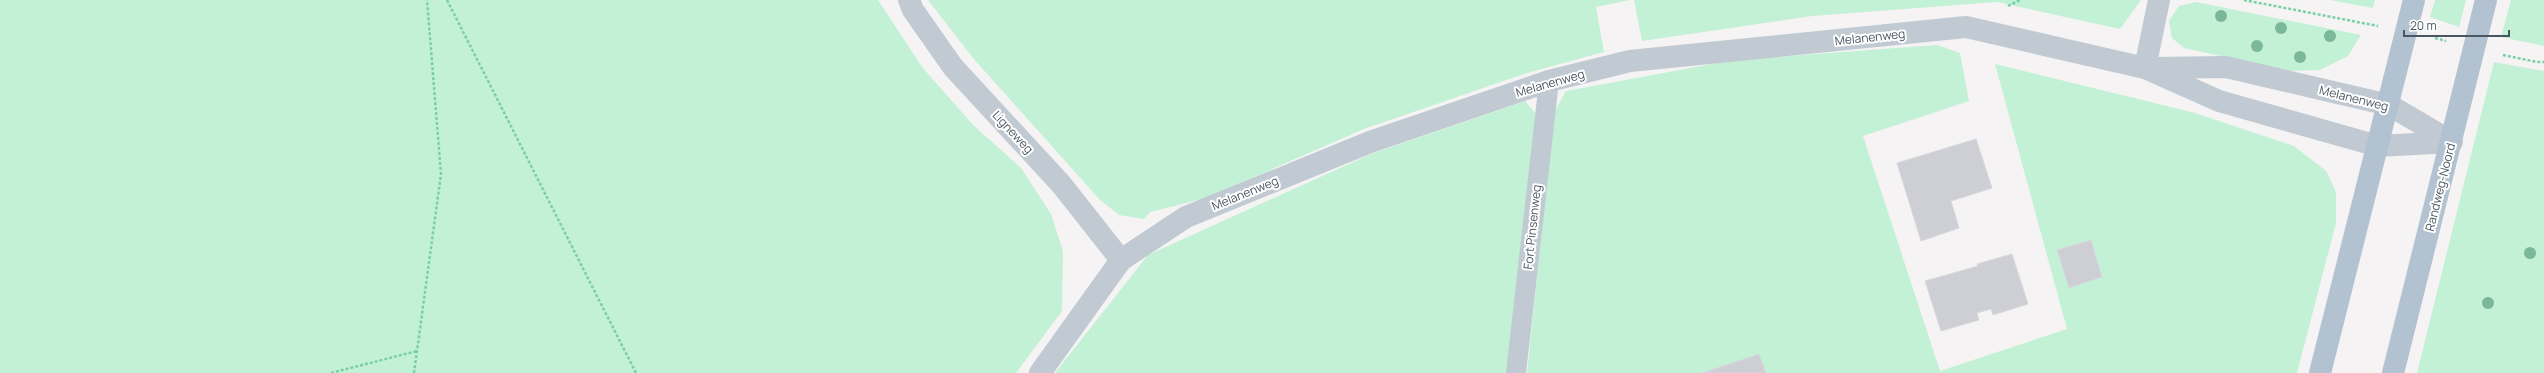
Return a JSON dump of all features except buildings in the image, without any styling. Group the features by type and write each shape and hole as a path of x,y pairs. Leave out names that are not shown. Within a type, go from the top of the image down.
{"main road":[{"path":"2320,373 2389,105 2414,0"},
{"name":"Randweg-Noord","path":"2393,373 2452,142 2486,0"}],"street":[{"name":"Ligneweg","path":"909,0 912,10 953,67 1061,184 1121,260"},
{"path":"2145,68 2159,0"},
{"name":"Melanenweg","path":"1040,373 1121,260 1186,217 1370,142 1549,81 1630,61 1966,27 2145,68 2219,101 2378,146 2452,142"},
{"name":"Melanenweg","path":"2145,68 2226,67 2389,105 2452,142"}],"lane":[{"name":"Fort Pinsenweg","path":"1516,373 1549,81"}],"path":[{"path":"414,373 441,174 427,0"},
{"path":"447,0 636,373"},
{"path":"2244,0 2406,32 2537,62 2544,62"},
{"path":"331,373 417,351"}],"green space":[{"path":"0,0 878,0 922,67 974,126 1021,168 1051,214 1063,251 1062,311 1016,373 0,373"},
{"path":"928,0 1630,0 1596,7 1604,52 1527,73 1364,129 1206,198 1150,212 1144,219 1119,215 1099,199 973,58"},
{"path":"1634,0 2141,0 2120,29 1997,2 1812,16 1642,41"},
{"path":"2330,0 2375,0 2373,8"},
{"path":"2435,0 2466,0 2459,27 2430,17"},
{"path":"2511,0 2544,0 2544,46 2501,37"},
{"path":"2196,2 2361,35 2348,56 2320,70 2288,71 2184,48 2172,38 2169,21 2179,6"},
{"path":"1937,45 1960,53 1969,101 1863,136 1940,371 2067,329 1995,64 2195,113 2294,146 2326,171 2336,192 2336,223 2297,373 1527,373 1554,113 1566,91 1734,60"},
{"path":"2494,62 2544,71 2544,373 2417,373"},
{"path":"1525,101 1536,114 1507,373 1055,373 1148,255 1371,154"}]}
